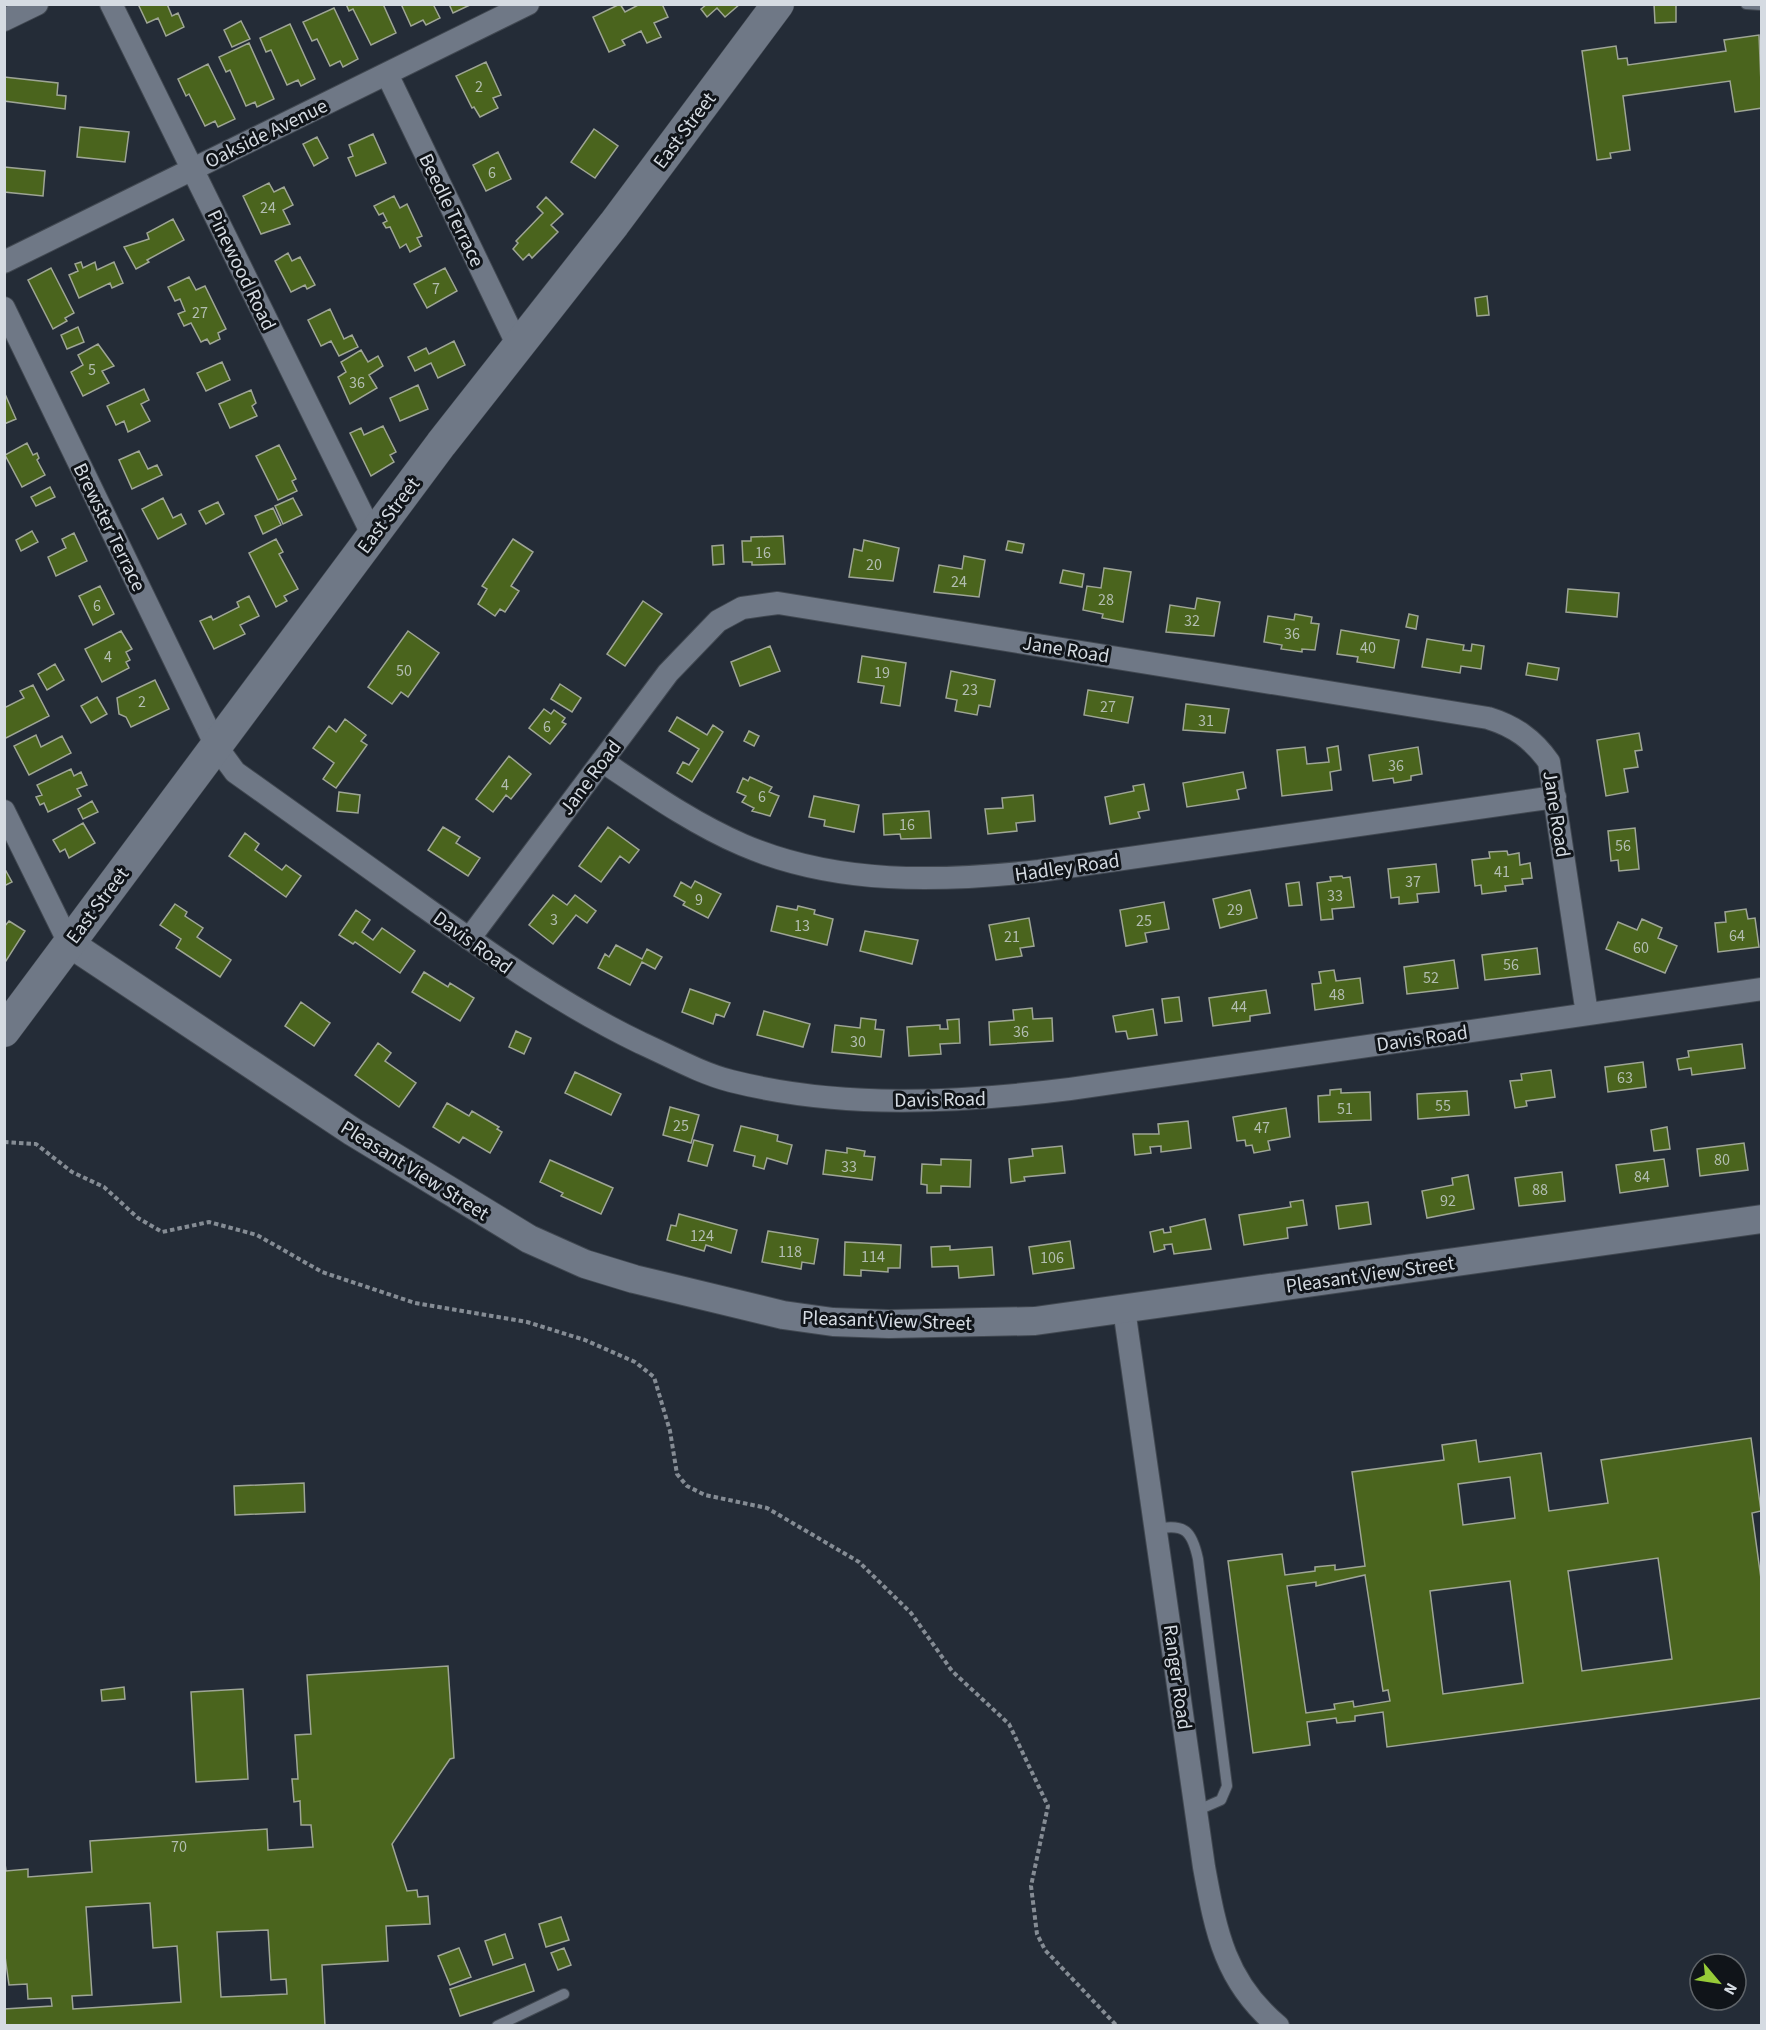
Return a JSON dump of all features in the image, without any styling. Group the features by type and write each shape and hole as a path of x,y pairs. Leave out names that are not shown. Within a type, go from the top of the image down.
{"main road":[{"name":"East Street","path":"4,1031 373,536 614,224 778,4"}],"street":[{"path":"4,20 37,4"},
{"name":"Pinewood Road","path":"111,4 373,536"},
{"name":"Oakside Avenue","path":"4,262 528,4"},
{"name":"Beedle Terrace","path":"387,74 518,346"},
{"name":"Brewster Terrace","path":"4,308 216,746"},
{"name":"Jane Road","path":"469,939 668,673 718,621 742,608 778,603 1488,718 1508,724 1537,746 1549,762 1587,1014"},
{"name":"Davis Road","path":"216,746 235,772 529,982 603,1024 682,1062 730,1081 795,1093 911,1102 959,1101 1059,1090 1761,989"},
{"name":"Hadley Road","path":"602,761 678,812 743,845 795,863 866,876 915,879 970,879 1039,871 1555,797"},
{"path":"4,811 69,943"},
{"name":"Pleasant View Street","path":"69,943 352,1132 520,1233 585,1264 730,1304 833,1322 992,1323 1124,1310 1761,1219"},
{"name":"Ranger Road","path":"1124,1310 1196,1811 1215,1925 1226,1961 1247,1996 1278,2025"}],"lane":[{"path":"1746,4 1761,5"},
{"path":"1156,1529 1175,1525 1186,1531 1195,1543 1198,1559 1227,1786 1221,1800 1196,1811"},
{"path":"496,2025 564,1994"}],"path":[{"path":"4,1142 36,1144 72,1172 104,1187 138,1218 162,1232 209,1222 257,1235 322,1272 415,1303 526,1322 595,1345 635,1362 654,1377 670,1431 676,1474 687,1486 705,1495 767,1508 859,1562 911,1613 952,1671 1009,1724 1048,1806 1031,1886 1037,1934 1045,1950 1117,2025"}],"building":[{"path":"138,4 167,4 172,16 178,13 184,27 166,36 158,18 147,23"},
{"path":"346,4 383,4 396,33 371,45 353,9 349,11"},
{"path":"401,4 433,4 440,18 426,25 423,20 411,26"},
{"path":"449,4 472,4 453,13"},
{"path":"620,4 625,12 640,4 662,4 668,17 654,23 661,37 647,43 641,31 622,40 625,45 609,52 593,17"},
{"path":"707,4 740,4 725,17 717,8 707,17 701,9"},
{"path":"1654,4 1676,4 1676,22 1655,23"},
{"path":"334,8 358,59 343,67 340,61 330,66 317,39 312,41 303,22"},
{"path":"241,21 250,39 232,47 224,30"},
{"path":"290,24 315,79 301,86 298,80 287,85 271,50 266,52 260,38"},
{"path":"1759,35 1762,108 1735,112 1730,81 1623,96 1630,150 1610,153 1611,158 1597,160 1582,51 1616,46 1618,59 1627,58 1628,65 1726,51 1724,40"},
{"path":"249,43 274,99 257,107 255,102 246,106 230,70 226,72 219,57"},
{"path":"486,62 501,95 493,98 498,108 480,117 474,107 472,108 456,76"},
{"path":"208,64 235,119 218,127 215,121 205,126 189,94 186,96 178,79"},
{"path":"4,77 58,83 57,95 66,96 65,109 4,101"},
{"path":"80,127 129,132 125,162 77,157"},
{"path":"594,129 618,146 595,178 571,162"},
{"path":"373,134 386,163 356,176 348,158 353,156 349,145"},
{"path":"317,137 328,158 314,166 303,144"},
{"path":"498,152 511,179 486,191 473,165"},
{"path":"4,167 45,171 43,196 4,192"},
{"path":"269,183 274,192 284,187 293,205 283,210 290,224 261,234 243,196"},
{"path":"394,196 400,208 407,204 422,236 417,238 421,246 410,252 406,244 400,248 390,227 386,228 383,223 387,221 383,213 379,215 374,206"},
{"path":"546,197 563,214 551,225 558,232 532,258 529,254 523,260 513,249 518,243 516,241 543,213 537,207"},
{"path":"173,219 184,240 147,260 149,262 136,269 124,247 149,239 147,233"},
{"path":"288,253 292,261 300,257 315,285 307,289 305,285 291,292 275,261"},
{"path":"81,262 83,268 95,262 97,270 114,262 123,283 112,288 110,283 79,298 69,275 78,271 75,264"},
{"path":"51,268 74,313 65,318 67,321 53,329 28,280"},
{"path":"445,268 457,291 427,308 414,284"},
{"path":"189,277 196,290 205,286 226,329 218,333 220,339 210,344 207,339 201,342 191,323 184,326 178,314 185,311 180,299 175,301 168,287"},
{"path":"1487,296 1489,315 1477,316 1475,298"},
{"path":"330,309 344,339 352,335 358,347 339,356 331,341 321,346 308,320"},
{"path":"78,327 84,342 67,349 61,335"},
{"path":"454,341 465,365 438,378 431,363 415,371 408,357 426,348 429,354"},
{"path":"98,344 114,366 102,371 109,383 83,396 71,372 83,365 78,355"},
{"path":"361,350 368,362 378,356 383,366 369,375 377,388 350,404 338,377 346,372 341,362"},
{"path":"222,362 230,380 206,391 197,373"},
{"path":"418,385 428,409 400,421 390,398"},
{"path":"144,389 149,400 141,404 150,421 128,432 124,421 116,425 107,406"},
{"path":"251,390 256,403 252,406 257,416 230,428 219,404"},
{"path":"4,395 16,419 4,424"},
{"path":"383,426 396,452 390,455 394,462 371,476 350,433 361,428 364,435"},
{"path":"27,443 33,455 37,453 39,458 37,460 45,475 22,487 5,455"},
{"path":"279,445 296,479 292,481 297,491 278,500 256,456"},
{"path":"139,451 148,469 157,465 162,475 132,489 119,460"},
{"path":"50,487 55,497 36,506 31,497"},
{"path":"163,498 173,518 181,514 186,524 158,539 142,509"},
{"path":"293,498 302,515 283,524 275,506"},
{"path":"218,502 224,514 206,524 199,511"},
{"path":"273,508 281,525 263,534 255,516"},
{"path":"32,531 38,542 21,551 16,540"},
{"path":"74,533 87,561 56,576 48,557 66,548 62,539"},
{"path":"783,536 785,564 752,565 752,562 743,562 742,541 751,541 751,537"},
{"path":"276,539 283,552 279,554 298,589 284,596 287,601 276,607 249,553"},
{"path":"513,539 533,552 511,586 519,591 505,612 500,609 495,616 478,604 487,589 482,586"},
{"path":"864,540 899,548 893,581 849,577 854,549 862,551"},
{"path":"1008,541 1024,544 1022,553 1006,550"},
{"path":"723,545 724,564 713,565 712,546"},
{"path":"964,556 985,560 979,597 934,592 939,565 962,569"},
{"path":"1104,568 1131,572 1123,622 1102,618 1103,614 1083,610 1087,586 1101,588"},
{"path":"1063,570 1084,574 1082,587 1060,583"},
{"path":"100,586 114,614 93,625 79,596"},
{"path":"1568,589 1619,593 1617,617 1566,612"},
{"path":"249,596 259,616 240,625 245,634 214,649 200,621 211,616 213,620 239,607 237,602"},
{"path":"1197,598 1220,602 1214,636 1166,632 1170,605 1195,609"},
{"path":"643,601 662,614 625,666 607,654"},
{"path":"1295,614 1312,617 1311,623 1319,624 1315,650 1302,649 1302,652 1281,649 1282,645 1264,642 1268,616 1294,620"},
{"path":"1409,614 1418,616 1416,629 1406,627"},
{"path":"1341,630 1399,640 1394,668 1357,662 1358,657 1337,654"},
{"path":"121,631 132,649 126,652 130,660 126,662 129,668 102,682 85,649"},
{"path":"408,631 439,653 408,697 401,692 392,704 368,687"},
{"path":"1427,639 1464,645 1463,650 1471,651 1472,644 1484,646 1481,669 1461,666 1460,673 1422,667"},
{"path":"770,646 780,671 740,686 731,662"},
{"path":"862,656 906,663 900,706 881,703 884,686 858,682"},
{"path":"1528,663 1559,668 1557,680 1526,675"},
{"path":"55,664 64,680 47,690 38,674"},
{"path":"951,671 995,680 990,707 979,705 977,715 955,711 957,700 946,698"},
{"path":"155,680 169,709 131,727 126,717 119,714 117,698"},
{"path":"560,684 581,698 572,712 551,699"},
{"path":"33,685 49,716 4,739 4,708 24,698 20,691"},
{"path":"1088,690 1133,697 1128,723 1084,715"},
{"path":"97,697 107,714 91,723 81,706"},
{"path":"1186,704 1229,709 1225,733 1183,730"},
{"path":"544,709 551,714 554,710 565,718 562,722 566,724 550,744 529,728"},
{"path":"677,717 707,735 713,725 723,732 692,782 677,773 683,762 689,765 699,749 669,731"},
{"path":"345,719 366,735 361,741 367,745 336,788 323,779 334,763 313,748 329,726 336,732"},
{"path":"749,731 759,736 754,746 744,741"},
{"path":"1639,733 1642,750 1635,751 1638,767 1624,769 1628,792 1606,796 1597,740"},
{"path":"36,735 41,747 62,736 71,753 29,775 14,746"},
{"path":"1338,746 1341,770 1330,772 1332,790 1282,796 1277,750 1305,747 1307,764 1329,762 1327,748"},
{"path":"1418,747 1422,774 1411,776 1411,780 1394,783 1393,778 1373,781 1369,755"},
{"path":"509,756 531,774 511,799 506,795 493,812 476,799"},
{"path":"71,769 74,776 81,772 87,785 77,789 81,796 48,812 44,803 40,805 36,797 42,795 37,785"},
{"path":"1243,772 1246,788 1237,790 1239,799 1187,807 1183,783"},
{"path":"750,777 772,787 769,792 779,796 770,816 752,811 754,808 742,802 746,796 737,792 743,778 748,781"},
{"path":"1144,784 1149,810 1138,812 1140,818 1110,824 1105,797 1134,791 1133,786"},
{"path":"339,792 360,795 358,813 337,811"},
{"path":"1033,795 1035,821 1016,823 1017,831 988,834 985,809 1003,808 1002,798"},
{"path":"814,796 859,805 854,832 824,826 825,820 809,817"},
{"path":"92,801 98,812 83,819 78,809"},
{"path":"929,811 931,838 901,839 900,834 884,835 883,814"},
{"path":"83,823 95,843 69,858 65,849 60,852 53,840"},
{"path":"443,827 460,837 456,843 480,858 468,876 428,850"},
{"path":"608,827 639,850 629,863 620,856 601,882 579,866"},
{"path":"1635,828 1639,869 1619,871 1618,860 1611,861 1608,831"},
{"path":"245,833 259,844 255,850 282,870 286,865 301,876 286,897 229,856"},
{"path":"1507,851 1508,855 1519,853 1520,865 1530,863 1532,878 1522,879 1523,884 1505,886 1506,891 1482,894 1481,885 1475,886 1472,860 1490,858 1489,852"},
{"path":"1436,864 1439,892 1417,894 1418,902 1399,904 1399,897 1391,898 1388,869"},
{"path":"6,871 12,882 4,886 4,872"},
{"path":"1342,876 1343,878 1350,877 1354,907 1332,909 1333,919 1321,920 1317,883 1331,881 1330,877"},
{"path":"695,881 721,894 708,918 683,905 685,902 674,896 681,882 691,888"},
{"path":"1299,882 1302,905 1289,906 1286,884"},
{"path":"1250,890 1257,918 1220,928 1213,899"},
{"path":"553,895 567,905 575,895 596,911 587,923 576,915 553,944 529,925"},
{"path":"1164,902 1169,929 1145,933 1147,942 1126,946 1120,910"},
{"path":"175,904 187,912 185,916 203,928 197,937 231,960 220,977 176,948 181,939 160,925"},
{"path":"777,906 797,910 798,906 815,910 814,914 833,919 827,945 771,931"},
{"path":"1746,909 1748,919 1755,918 1759,947 1718,952 1715,923 1726,922 1725,912"},
{"path":"356,910 370,920 362,932 373,940 382,928 415,951 400,973 355,942 353,944 339,935"},
{"path":"1029,918 1034,946 1020,948 1022,956 996,960 989,925"},
{"path":"1642,919 1662,928 1658,938 1677,946 1665,973 1606,949 1618,922 1637,930"},
{"path":"9,921 25,931 4,964 4,927"},
{"path":"865,931 918,940 912,964 860,951"},
{"path":"616,945 642,959 647,949 662,957 655,969 642,962 630,985 598,968 605,954 609,957"},
{"path":"1537,948 1540,974 1485,980 1482,955"},
{"path":"1454,960 1458,988 1407,994 1404,967"},
{"path":"1334,970 1336,981 1360,978 1363,1003 1315,1010 1312,984 1321,983 1319,972"},
{"path":"424,972 448,987 450,983 474,998 460,1021 412,992"},
{"path":"690,989 730,1003 724,1017 716,1014 713,1024 682,1012"},
{"path":"1266,990 1270,1013 1250,1016 1250,1021 1213,1026 1209,998"},
{"path":"1179,997 1182,1021 1165,1023 1162,999"},
{"path":"301,1002 330,1023 314,1046 285,1026"},
{"path":"1032,1008 1033,1019 1052,1018 1053,1041 990,1045 989,1022 1014,1020 1013,1010"},
{"path":"1153,1009 1157,1035 1128,1039 1126,1031 1116,1032 1113,1016"},
{"path":"764,1011 810,1024 803,1047 757,1035"},
{"path":"861,1018 876,1020 875,1029 884,1030 881,1057 832,1052 835,1025 860,1028"},
{"path":"959,1019 960,1043 940,1044 941,1054 909,1056 907,1027 940,1025 940,1029 948,1029 947,1020"},
{"path":"516,1031 531,1038 524,1054 509,1047"},
{"path":"378,1043 391,1053 385,1061 416,1083 399,1107 355,1075"},
{"path":"1742,1044 1745,1068 1692,1075 1691,1068 1679,1070 1677,1059 1689,1057 1688,1051"},
{"path":"1643,1062 1646,1087 1608,1092 1605,1067"},
{"path":"1551,1070 1555,1097 1526,1101 1527,1106 1515,1108 1510,1081 1522,1080 1521,1074"},
{"path":"575,1072 621,1094 611,1115 565,1093"},
{"path":"1341,1089 1341,1093 1370,1092 1371,1120 1319,1122 1318,1096 1330,1095 1330,1090"},
{"path":"1467,1091 1469,1115 1418,1119 1417,1094"},
{"path":"447,1103 469,1116 472,1111 499,1127 497,1129 502,1132 490,1153 463,1137 459,1143 433,1127"},
{"path":"670,1107 699,1115 691,1143 663,1135"},
{"path":"1286,1108 1290,1137 1268,1141 1270,1150 1254,1153 1252,1145 1246,1146 1245,1140 1237,1141 1233,1117"},
{"path":"1188,1121 1191,1148 1161,1152 1161,1146 1150,1147 1151,1153 1135,1155 1133,1134 1159,1134 1158,1124"},
{"path":"741,1126 778,1135 777,1141 792,1145 787,1164 767,1158 764,1169 753,1166 755,1156 734,1151"},
{"path":"1667,1127 1670,1149 1654,1151 1651,1130"},
{"path":"694,1140 713,1145 707,1166 688,1161"},
{"path":"1744,1143 1748,1170 1700,1176 1697,1149"},
{"path":"1062,1146 1065,1173 1024,1177 1025,1181 1011,1183 1009,1159 1033,1156 1032,1149"},
{"path":"847,1148 865,1151 864,1156 875,1157 872,1180 823,1174 826,1150 847,1153"},
{"path":"941,1159 971,1160 970,1187 941,1186 941,1193 927,1193 927,1185 921,1184 922,1164 941,1165"},
{"path":"1664,1159 1668,1186 1620,1193 1616,1165"},
{"path":"550,1160 613,1188 601,1214 561,1196 563,1193 540,1182"},
{"path":"1562,1172 1565,1201 1519,1206 1515,1178"},
{"path":"1468,1175 1474,1209 1427,1218 1422,1191 1453,1185 1452,1178"},
{"path":"1303,1200 1307,1225 1287,1228 1288,1238 1244,1245 1239,1215 1291,1207 1290,1202"},
{"path":"1368,1202 1371,1224 1339,1229 1336,1206"},
{"path":"679,1214 737,1230 731,1253 706,1245 704,1251 667,1240 671,1225 676,1226"},
{"path":"1205,1219 1211,1249 1174,1254 1172,1244 1164,1245 1165,1249 1154,1252 1150,1232 1163,1229 1164,1233 1171,1232 1170,1227"},
{"path":"768,1231 818,1239 814,1264 802,1262 801,1269 762,1262"},
{"path":"1070,1241 1074,1268 1033,1274 1029,1247"},
{"path":"845,1242 901,1245 900,1268 888,1268 888,1272 861,1270 861,1276 844,1275"},
{"path":"950,1246 950,1250 992,1247 994,1275 959,1278 958,1266 932,1267 931,1247"},
{"path":"1751,1438 1761,1511 1752,1513 1762,1586 1762,1698 1387,1747 1383,1712 1355,1716 1355,1721 1337,1723 1336,1718 1307,1722 1310,1745 1253,1753 1228,1561 1282,1554 1285,1575 1315,1571 1315,1567 1335,1565 1335,1570 1365,1566 1352,1472 1444,1460 1442,1445 1476,1440 1479,1462 1541,1453 1549,1511 1608,1503 1601,1460","holes":["1510,1477 1515,1518 1463,1525 1458,1484","1658,1558 1672,1659 1582,1671 1568,1571","1365,1575 1383,1691 1388,1690 1390,1701 1354,1707 1353,1701 1334,1704 1335,1709 1306,1713 1287,1586 1316,1582 1316,1586","1510,1581 1523,1683 1443,1694 1430,1591"]},
{"path":"304,1483 305,1512 235,1515 234,1486"},
{"path":"448,1666 454,1758 450,1759 392,1844 407,1891 417,1890 418,1897 428,1896 430,1924 386,1926 388,1961 322,1965 325,2026 4,2026 4,2009 52,2006 51,1998 28,1999 27,1984 9,1985 4,1949 4,1856 6,1871 28,1869 28,1877 92,1872 90,1841 267,1829 268,1850 313,1847 311,1825 301,1825 300,1801 294,1802 292,1779 298,1779 295,1735 311,1734 307,1675","holes":["150,1903 153,1948 177,1946 181,2002 73,2009 72,1996 92,1995 86,1907","268,1930 271,1980 286,1979 287,1994 221,1997 217,1932"]},
{"path":"124,1687 125,1699 102,1701 101,1690"},
{"path":"243,1689 248,1779 196,1782 191,1692"},
{"path":"561,1917 569,1940 546,1947 539,1924"},
{"path":"505,1934 513,1958 493,1965 485,1941"},
{"path":"459,1948 471,1977 450,1985 438,1956"},
{"path":"564,1948 571,1965 558,1970 551,1953"},
{"path":"525,1964 534,1991 460,2016 450,1989"}]}
